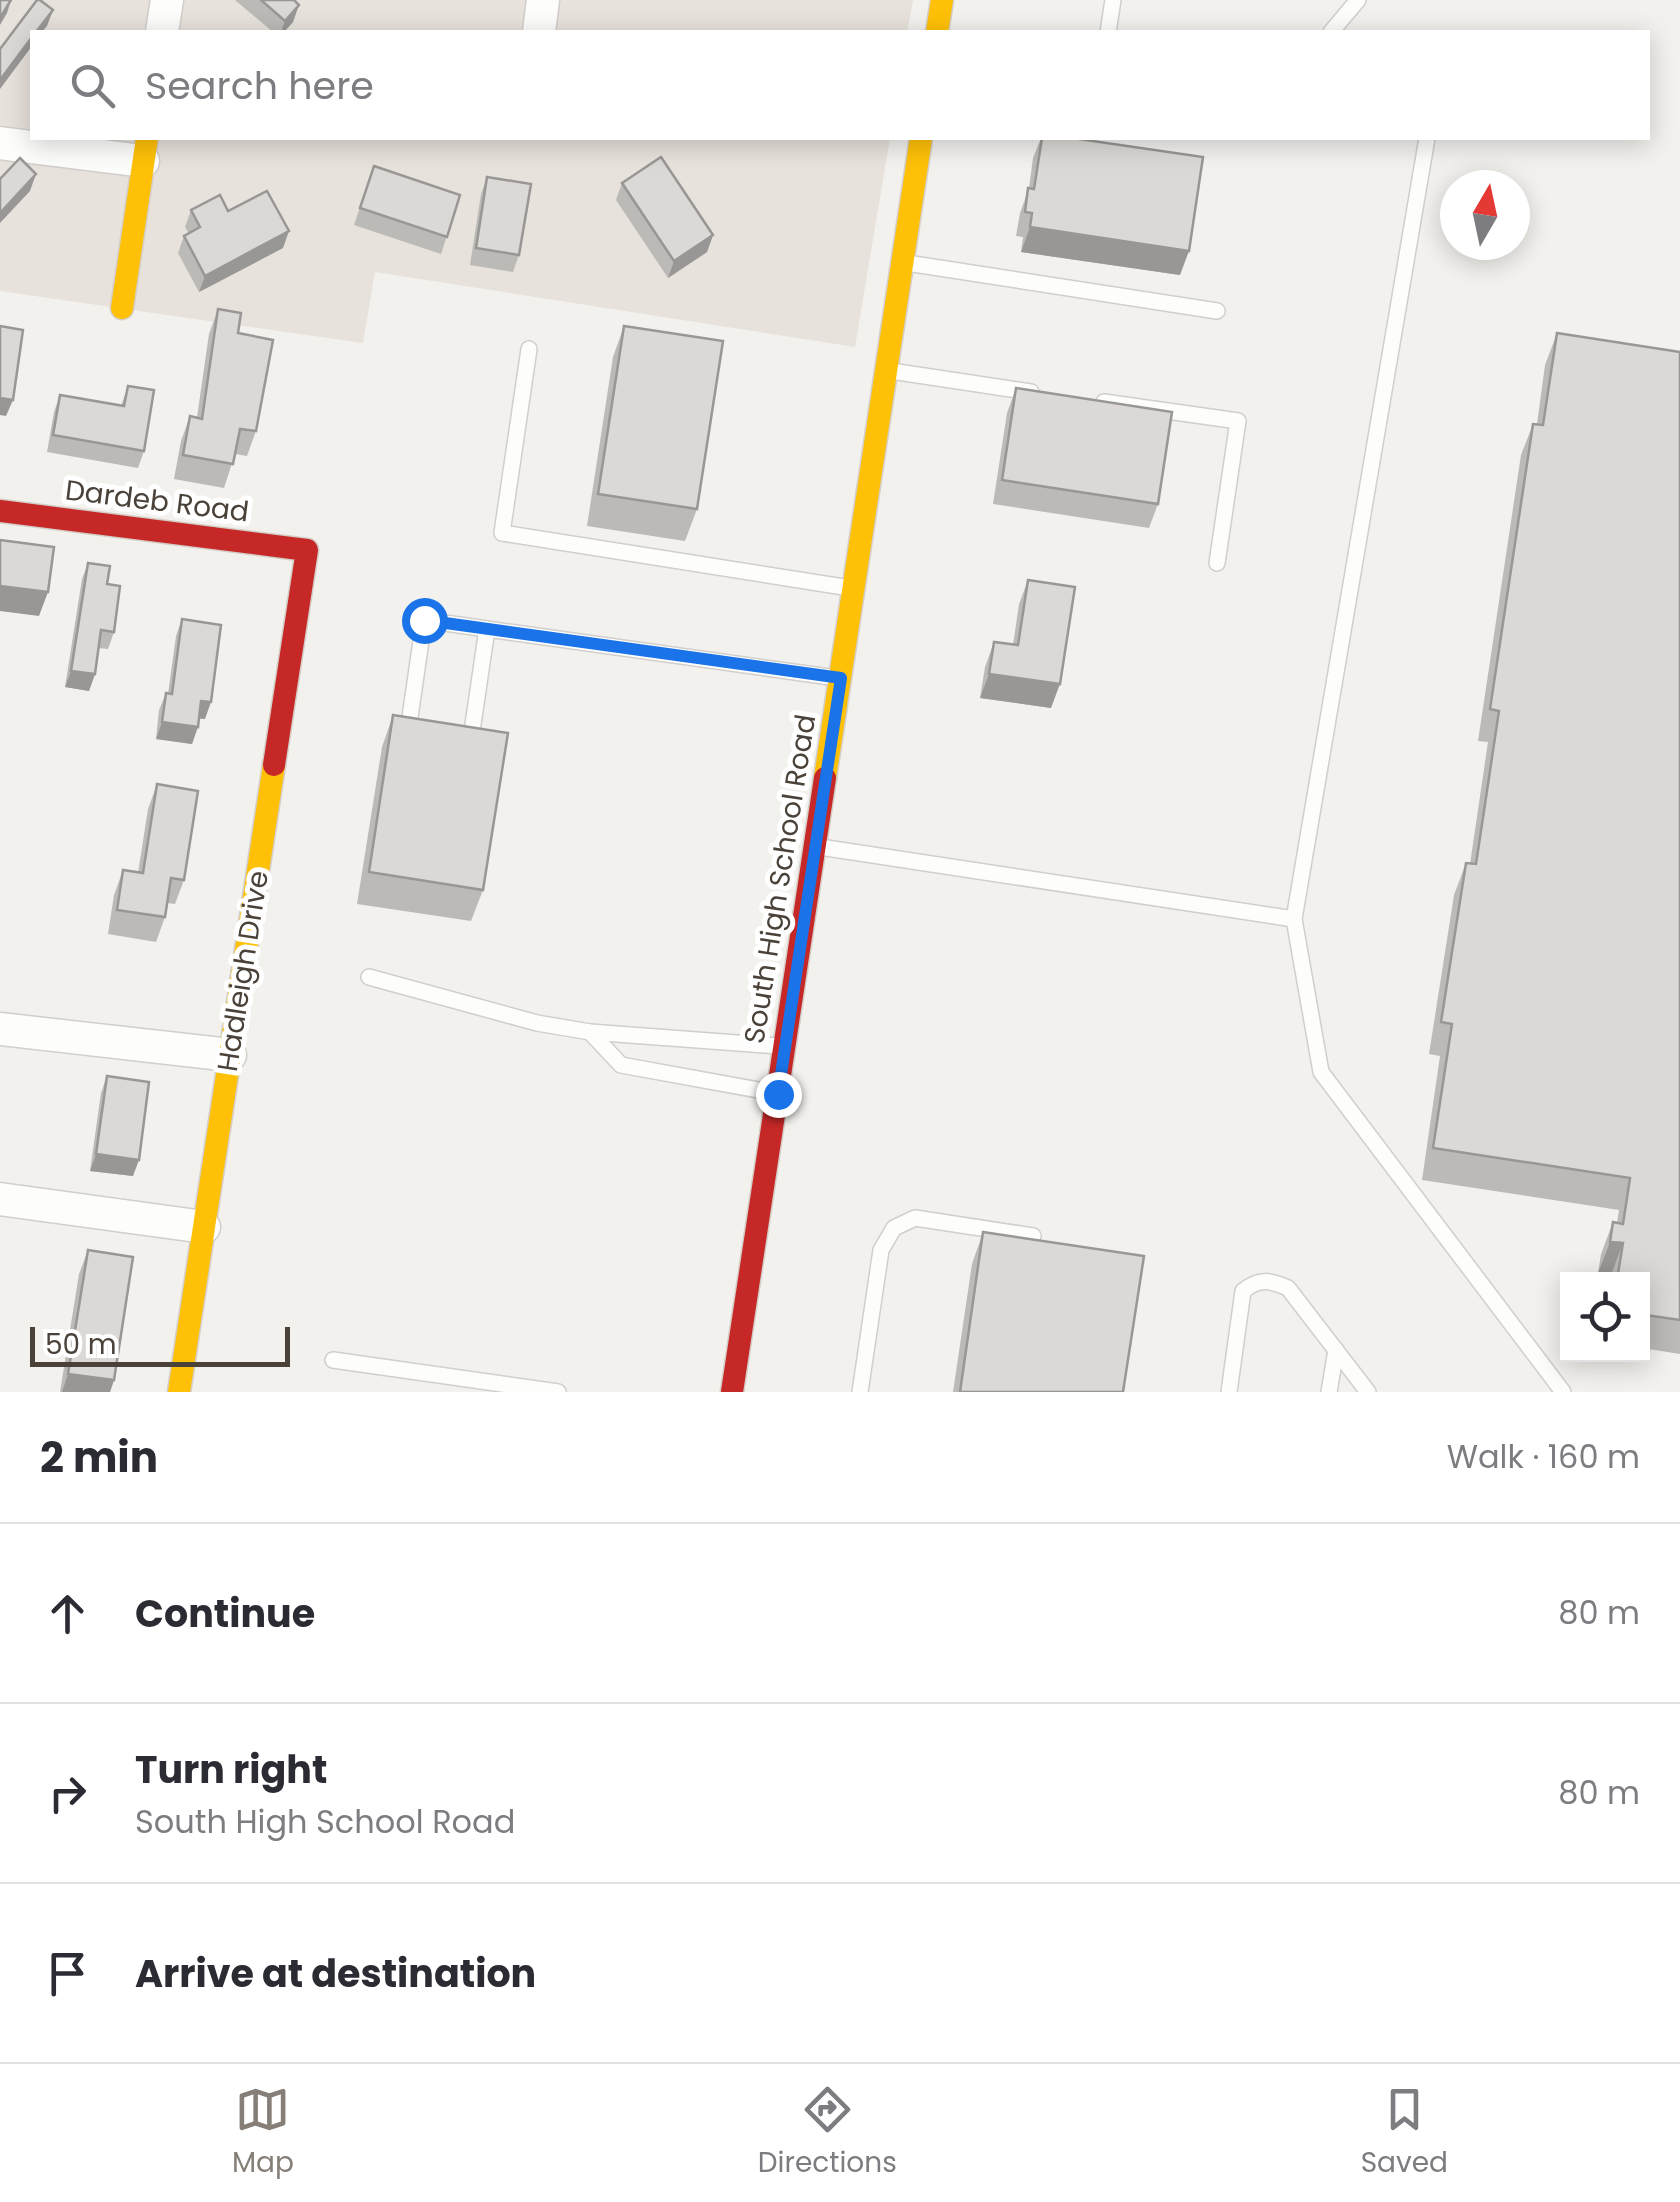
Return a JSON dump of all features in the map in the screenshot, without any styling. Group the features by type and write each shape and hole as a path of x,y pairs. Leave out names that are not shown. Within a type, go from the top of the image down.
{"street":[{"path":"162,30 166,0"},
{"path":"538,30 544,0"},
{"path":"937,30 942,0"},
{"name":"South High School Road","path":"732,1392 921,140"},
{"path":"0,143 145,149 122,308"},
{"name":"Dardeb Road","path":"0,512 307,550"},
{"name":"Hadleigh Drive","path":"179,1392 307,550"},
{"path":"0,1028 230,1055"},
{"path":"0,1200 204,1228"}],"lane":[{"path":"1108,30 1113,0"},
{"path":"1333,30 1358,0"},
{"path":"1427,140 1294,919 1321,1072 1563,1392"},
{"path":"903,262 1216,311"},
{"path":"528,349 502,533 854,588"},
{"path":"887,370 1045,394"},
{"path":"1083,399 1238,421 1217,563"},
{"path":"408,724 424,620 841,678"},
{"path":"472,731 488,629"},
{"path":"816,846 1294,919"},
{"path":"370,977 537,1023 590,1032 785,1046"},
{"path":"590,1032 621,1065 778,1094"},
{"path":"860,1392 882,1250 894,1228 914,1218 1033,1236"},
{"path":"1229,1392 1243,1291 1255,1282 1270,1280 1288,1288 1368,1392"},
{"path":"1329,1392 1336,1350"},
{"path":"333,1360 558,1392"}],"shaded area":[{"path":"0,0 913,0 907,30 30,30 30,140 890,140 855,347 375,272 363,343 0,291"}],"building":[{"path":"0,0 11,0 0,18"},
{"path":"37,0 53,10 38,30 30,30 30,40 0,80 0,49"},
{"path":"261,0 294,0 299,5 285,21"},
{"path":"1042,140 1086,140 1203,157 1189,251 1030,227 1032,213 1025,212 1028,188 1034,189"},
{"path":"661,157 713,235 674,261 622,183"},
{"path":"20,158 36,174 0,213 0,179"},
{"path":"374,166 460,195 447,237 360,208"},
{"path":"487,177 531,184 519,255 476,248"},
{"path":"267,191 289,231 205,276 184,236 200,227 191,210 220,195 228,211"},
{"path":"218,309 241,313 238,333 273,340 256,431 240,429 233,464 183,455 190,416 202,419"},
{"path":"0,326 23,330 13,400 0,398"},
{"path":"624,326 723,341 697,509 598,494"},
{"path":"1557,333 1680,352 1680,1320 1650,1316 1650,1272 1618,1272 1623,1243 1610,1242 1613,1222 1623,1224 1630,1178 1433,1148 1452,1024 1441,1022 1466,863 1476,864 1499,711 1490,709 1533,424 1543,425"},
{"path":"128,386 154,390 144,451 53,435 60,395 124,406"},
{"path":"1016,388 1172,412 1158,504 1002,480"},
{"path":"0,540 54,547 48,592 0,586"},
{"path":"88,563 110,566 107,584 120,586 114,632 101,630 95,674 71,671"},
{"path":"1028,580 1075,587 1060,684 989,674 994,642 1018,645"},
{"path":"182,619 221,625 211,702 201,701 198,727 162,722 166,693 172,694"},
{"path":"393,715 508,733 483,890 369,872"},
{"path":"157,784 198,791 184,880 171,878 165,917 117,910 123,870 143,873"},
{"path":"107,1076 149,1082 139,1160 96,1154"},
{"path":"983,1232 1144,1256 1123,1392 960,1392"},
{"path":"88,1250 133,1257 114,1380 68,1374"}],"traffic: slow":[{"path":"937,30 942,0"},
{"path":"122,308 147,140"},
{"path":"825,778 921,140"},
{"path":"179,1392 274,765"}],"traffic: jam":[{"path":"0,511 307,550 274,765"},
{"path":"732,1392 825,778"}],"route":[{"path":"424,620 841,678 778,1094"}]}
